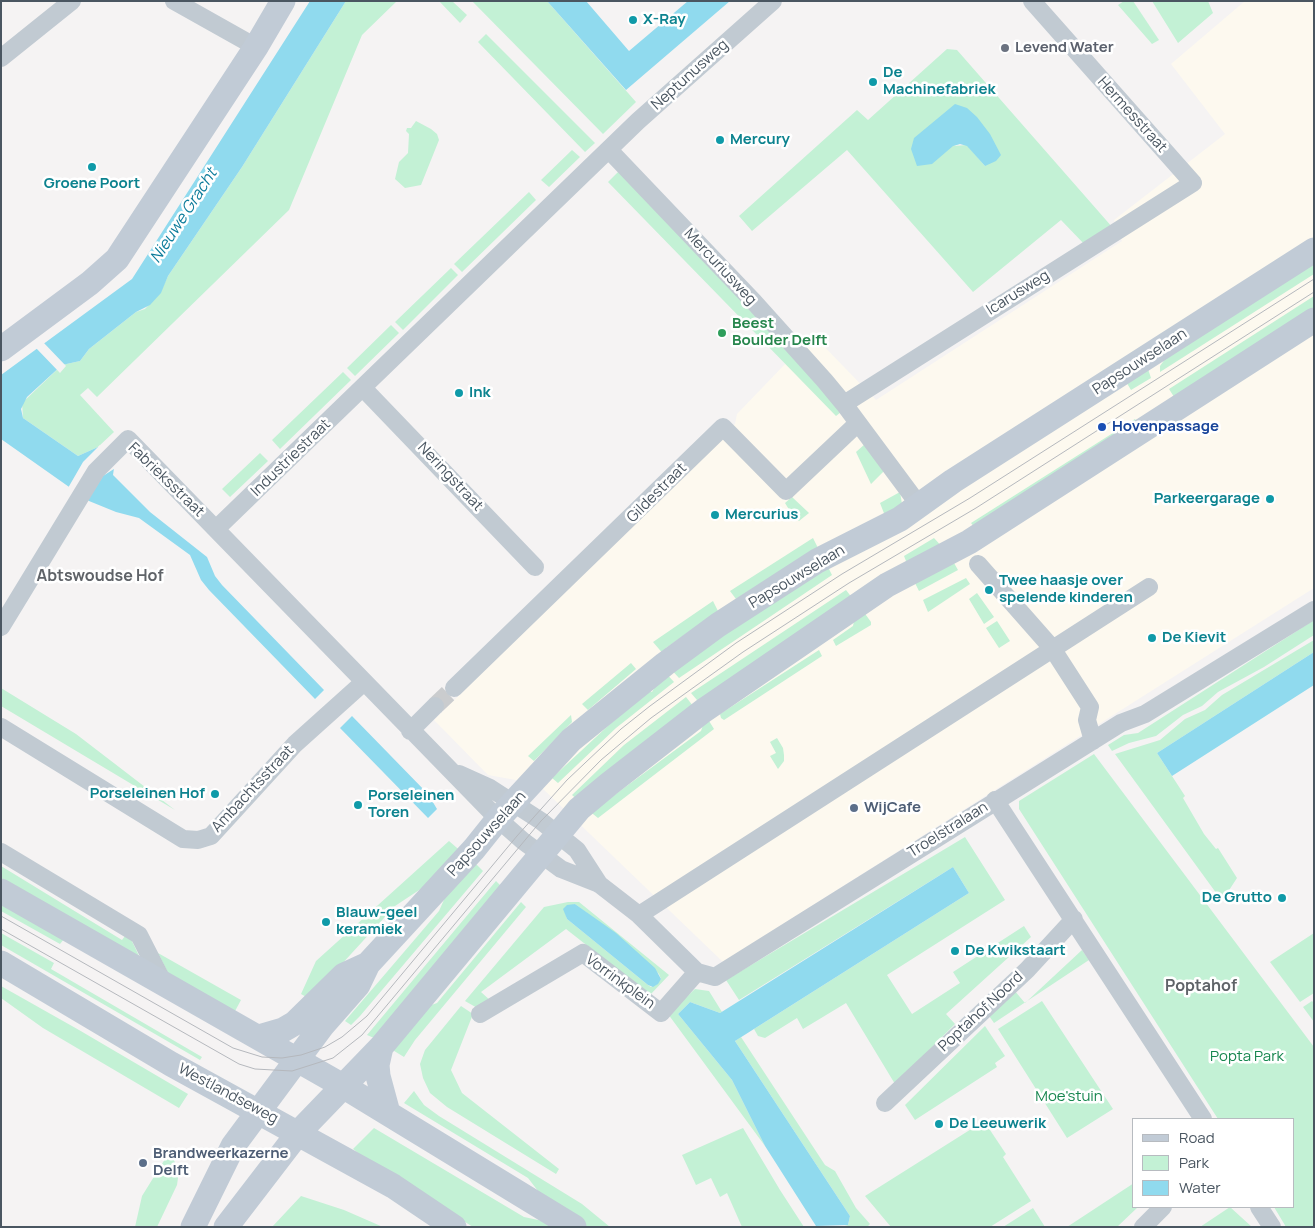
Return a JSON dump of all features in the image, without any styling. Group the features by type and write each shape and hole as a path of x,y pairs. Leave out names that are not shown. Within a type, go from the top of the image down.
{"street":[{"path":"1,58 72,1"},
{"path":"174,1 256,47"},
{"path":"1,349 90,284 117,259 256,47 283,1"},
{"name":"Neptunusweg","path":"610,151 638,121 773,1"},
{"name":"Hermesstraat","path":"1032,1 1193,184"},
{"name":"Industriestraat","path":"216,530 610,151"},
{"name":"Mercuriusweg","path":"610,151 754,302 844,404 919,505"},
{"name":"Icarusweg","path":"844,404 1193,184"},
{"name":"Papsouwselaan","path":"192,1227 233,1146 322,1026 358,984 368,964 571,740 710,631 817,561 887,527 1314,250"},
{"path":"226,1227 299,1132 381,1047 579,809 698,715 887,585 969,542 1314,320"},
{"name":"Neringstraat","path":"363,388 535,567"},
{"name":"Gildestraat","path":"454,688 723,427 786,491 858,423"},
{"name":"Fabrieksstraat","path":"1,627 96,470 128,439 216,530"},
{"path":"216,530 410,731 454,772 506,810 558,835 577,850 599,884"},
{"path":"978,564 1052,648 1090,707 1087,720 1092,741"},
{"path":"639,915 1149,587"},
{"name":"Troelstralaan","path":"697,972 715,977 995,800 1121,723 1145,714 1314,610"},
{"name":"Ambachtsstraat","path":"1,727 183,839 198,840 211,836 295,744 364,682"},
{"path":"410,731 435,706"},
{"path":"454,772 490,788 542,855 561,869 599,884 639,915 697,972"},
{"path":"995,800 1201,1118"},
{"path":"1,852 139,935 164,984"},
{"path":"1,890 343,1086 574,1227"},
{"name":"Poptahof Noord","path":"885,1103 1027,970 1074,919"},
{"name":"Vorrinkplein","path":"480,1014 583,953 661,1013 697,972"},
{"name":"Westlandseweg","path":"1,964 172,1064 299,1132 393,1186 454,1227"},
{"name":"Papsouwselaan","path":"259,1037 283,1030 294,1023 344,975 368,964"},
{"path":"381,1047 377,1066 378,1076 388,1113"},
{"path":"1142,1227 1161,1208"},
{"path":"1260,1208 1272,1227"}],"shaded area":[{"path":"1245,1 1314,1 1314,588 723,962 538,784 488,775 434,720 735,424 737,414 813,335 876,400 1122,241 1114,220 1225,134 1171,64"}],"green space":[{"path":"346,1 397,1 362,35 289,210 97,397 88,388 80,395 114,432 98,447 78,456 23,418 22,403 62,365 80,361 89,349 136,312 145,309 160,293 168,276 242,167"},
{"path":"439,1 452,1 467,15 460,23"},
{"path":"472,1 547,1 636,102 603,134"},
{"path":"1124,1 1133,1 1159,40 1152,44 1118,5"},
{"path":"1152,1 1208,1 1213,13 1178,43"},
{"path":"486,34 595,143 585,152 478,42"},
{"path":"947,49 957,50 1113,228 1086,246 1061,220 973,292 847,150 752,231 739,216 857,110 868,120","holes":["990,134 985,166 967,145 953,146"]},
{"path":"416,121 431,129 437,134 439,140 421,185 405,188 395,179 399,162 408,153 409,134 406,131 407,128 411,128"},
{"path":"572,150 580,157 549,187 541,180"},
{"path":"619,171 741,298 841,412 836,416 608,182"},
{"path":"529,192 536,200 462,272 454,264"},
{"path":"1314,256 1314,274 1160,372 1160,366 1165,359"},
{"path":"451,268 458,275 403,330 395,322"},
{"path":"1314,296 1314,314 1176,400 1169,389"},
{"path":"391,325 399,333 355,376 347,368"},
{"path":"1148,369 1151,378 1131,390 1125,380"},
{"path":"343,372 351,380 280,449 272,440"},
{"path":"1135,419 1138,424 975,528 971,523"},
{"path":"865,444 885,470 871,484 856,452"},
{"path":"260,453 268,461 230,497 222,489"},
{"path":"900,492 902,504 887,521 880,503"},
{"path":"792,497 809,513 799,521 793,516 785,503"},
{"path":"813,538 818,548 736,599 730,591"},
{"path":"934,538 944,549 908,566 904,556"},
{"path":"950,556 958,570 919,591 912,577"},
{"path":"826,563 832,575 679,678 668,666"},
{"path":"966,578 970,584 928,612 923,600"},
{"path":"846,590 856,603 703,707 691,693"},
{"path":"977,593 994,617 984,624 969,599"},
{"path":"713,601 718,611 666,648 665,656 653,642"},
{"path":"863,611 871,625 836,646 833,640 853,626 855,616"},
{"path":"1314,620 1314,635 1264,667 1218,692 1202,706 1183,715 1156,736 1129,743 1112,751 1108,745 1124,735 1138,733"},
{"path":"997,621 1010,641 999,648 986,628"},
{"path":"1314,640 1314,652 1157,753 1185,796 1183,798 1204,834 1216,849 1218,848 1237,878 1222,901 1115,754 1160,740 1185,719 1205,710 1222,695"},
{"path":"819,650 822,656 724,720 721,718 720,714"},
{"path":"631,663 636,669 588,710 582,704"},
{"path":"664,671 674,682 616,728 558,783 552,778 610,724 650,691 652,692"},
{"path":"1,688 76,734 175,810 1,706"},
{"path":"686,697 697,711 579,801 572,795 624,745"},
{"path":"571,715 572,722 534,761 528,756"},
{"path":"706,716 714,729 598,818 588,810 601,805 701,731"},
{"path":"777,738 783,748 784,755 784,761 778,769 770,756 776,753 770,742"},
{"name":"Popta Park","path":"1094,754 1314,1047 1314,1227 1286,1227 1275,1208 1295,1208 1295,1118 1217,1118 1019,809 1019,801"},
{"path":"965,837 1005,900 887,975 912,1014 960,983 953,972 1024,926 1031,937 946,1014 955,1024 895,1084 846,1003 803,1029 797,1018 765,1038 758,1036 754,1029 969,893 953,867 739,1000 726,980"},
{"path":"449,841 464,854 451,869 395,906 329,978 308,998 301,994 316,961"},
{"path":"475,863 483,871 360,1016 351,1025 345,1021 439,911 451,884"},
{"path":"1,866 122,940 125,936 131,939 140,958 1,878"},
{"path":"496,881 501,886 374,1038 367,1035"},
{"path":"1,898 64,939 60,944 1,911"},
{"path":"521,902 526,907 415,1040 404,1057 391,1049 426,1007 437,1003"},
{"path":"568,902 579,902 669,975 650,995 566,929 481,992 492,1002 479,1009 465,1001 544,907","holes":["575,904 611,931 659,974 661,979 656,985 651,987 648,985 567,919 564,909"]},
{"path":"1,933 54,963 51,969 202,1057 200,1060 1,945"},
{"path":"1314,933 1314,993 1300,1002 1270,962"},
{"path":"1082,950 1089,960 1027,1001"},
{"path":"158,953 241,1000 234,1013 169,975"},
{"path":"1,986 188,1094 179,1108 43,1028 1,998"},
{"path":"695,989 709,991 722,1012 720,1013 690,1002 678,1014 732,1080 765,1146 668,1014"},
{"path":"1014,990 1025,1003 994,1023 987,1013"},
{"name":"Moe'stuin","path":"1042,1001 1113,1109 1067,1138 998,1029"},
{"path":"1312,1001 1314,1003 1314,1022 1303,1007"},
{"path":"461,1006 473,1014 451,1070 462,1093 559,1169 556,1174 447,1107 430,1093 423,1078 420,1064 425,1050"},
{"path":"985,1026 1005,1056 995,1063 997,1067 915,1120 905,1105"},
{"path":"741,1037 825,1165 835,1171 856,1208 870,1224 867,1227 841,1227 848,1225 850,1216 735,1041"},
{"path":"414,1091 424,1105 439,1116 582,1204 610,1227 584,1227 538,1191 528,1178 404,1103"},
{"path":"984,1121 1006,1154 1003,1157 1031,1201 990,1227 891,1227 865,1196"},
{"path":"374,1128 524,1217 543,1221 550,1227 473,1227 371,1163 353,1149"},
{"path":"743,1128 804,1227 742,1227 727,1193 720,1197 711,1178 696,1185 682,1155"},
{"path":"171,1154 179,1171 177,1185 157,1227 135,1227 142,1196 165,1159"},
{"path":"1132,1184 1132,1208 1137,1208 1117,1227 1067,1227"},
{"path":"301,1196 344,1210 383,1227 272,1227"},
{"path":"1033,1208 1045,1227 1003,1227"},
{"path":"1231,1208 1252,1227 1200,1227"}],"water":[{"name":"Nieuwe Gracht","path":"310,1 346,1 242,167 168,276 161,293 150,305 136,312 89,349 80,361 62,365 27,397 21,409 23,418 78,456 98,447 114,468 113,475 150,512 207,557 215,576 222,585 324,690 315,699 209,590 201,580 190,555 139,518 116,512 89,501 1,439 1,375 132,279"},
{"path":"547,1 586,1 629,51 688,1 730,1 626,90"},
{"path":"955,104 967,108 977,117 990,134 1001,155 996,161 985,166 967,146 960,144 953,146 932,164 917,166 911,149 914,138"},
{"path":"1314,652 1314,685 1172,776 1157,753"},
{"path":"352,716 428,794 437,809 428,818 340,728"},
{"path":"953,867 969,893 735,1041 850,1216 848,1225 816,1226 765,1146 732,1080 678,1014 690,1002 720,1013"},
{"path":"575,904 616,933 655,968 661,979 658,984 653,987 648,985 567,919 563,909 567,905"}],"pier":[{"path":"43,342 66,366 60,373 36,348"},
{"path":"100,445 117,467 103,476 87,501 68,488 83,462"}],"tunnel":[{"path":"435,706 454,688"}],"tram line":[{"path":"1,916 233,1048 262,1057 282,1058 301,1055 325,1047 342,1037 367,1016 517,836 567,780 621,729 650,706 736,643 842,574 970,498 1314,279"},
{"path":"1,929 239,1064 255,1069 292,1071 333,1058 362,1035 541,821 601,760 651,718 743,652 849,583 976,508 1314,292"}],"place":[{"name":"X-Ray","path":"633,20"},
{"name":"Levend Water","path":"1005,48"},
{"name":"De Machinefabriek","path":"873,82"},
{"name":"Mercury","path":"720,140"},
{"name":"Groene Poort","path":"92,167"},
{"name":"Beest Boulder Delft","path":"722,333"},
{"name":"Ink","path":"459,393"},
{"name":"Hovenpassage","path":"1102,427"},
{"name":"Parkeergarage","path":"1270,499"},
{"name":"Mercurius","path":"715,515"},
{"name":"Twee haasje over spelende kinderen","path":"989,590"},
{"name":"De Kievit","path":"1152,638"},
{"name":"Porseleinen Hof","path":"215,794"},
{"name":"Porseleinen Toren","path":"358,805"},
{"name":"WijCafe","path":"854,808"},
{"name":"De Grutto","path":"1282,898"},
{"name":"Blauw-geel keramiek","path":"326,922"},
{"name":"De Kwikstaart","path":"955,951"},
{"name":"De Leeuwerik","path":"939,1124"},
{"name":"Brandweerkazerne Delft","path":"143,1163"}],"district":[{"name":"Abtswoudse Hof","path":"100,577"},
{"name":"Poptahof","path":"1201,987"}]}
